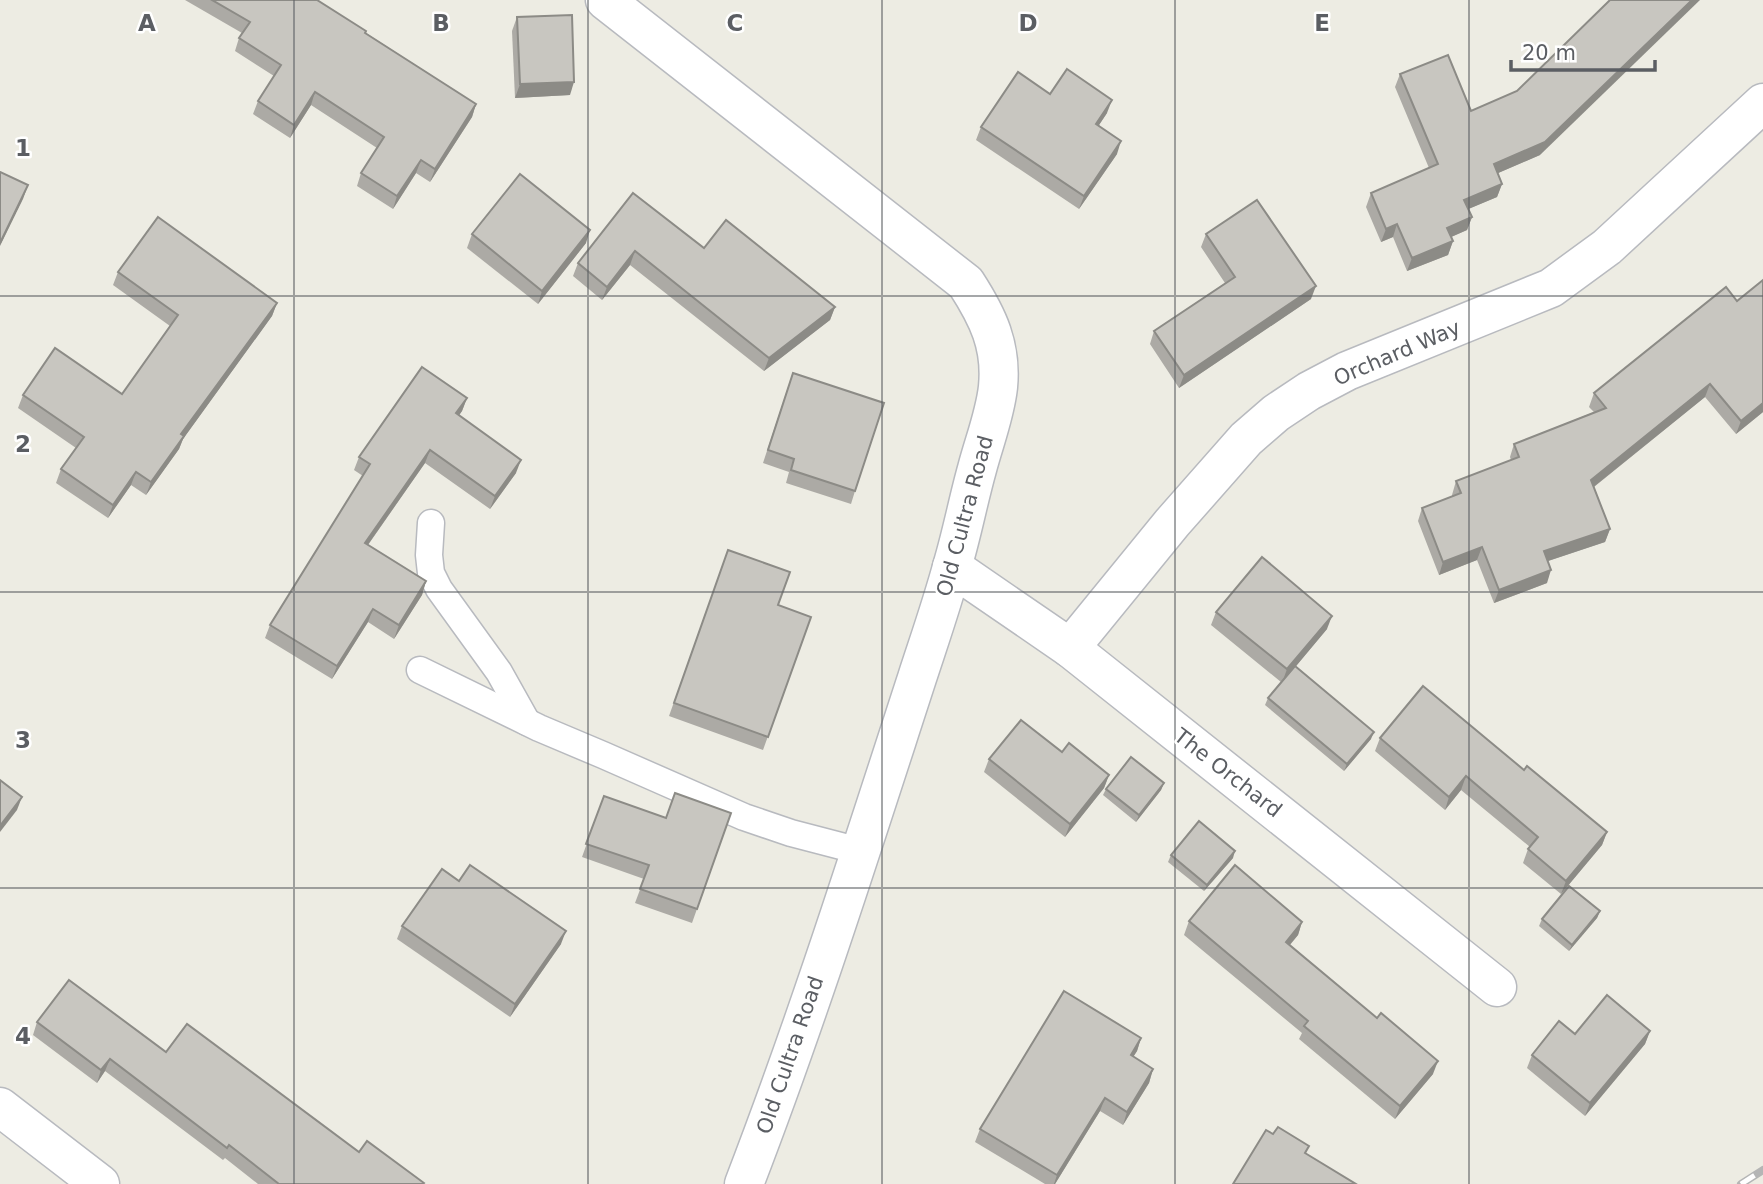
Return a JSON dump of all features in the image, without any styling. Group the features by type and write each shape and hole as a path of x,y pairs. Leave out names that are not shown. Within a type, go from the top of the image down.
{"street":[{"name":"Old Cultra Road","path":"605,0 966,283 983,310 995,339 998,363 994,410 952,567 781,1087 744,1184"},
{"name":"Orchard Way","path":"1070,648 1180,514 1247,439 1276,413 1309,391 1347,371 1551,288 1607,247 1763,103"},
{"name":"The Orchard","path":"952,567 1070,648 1497,987"},
{"path":"0,1107 100,1184"}],"lane":[{"path":"431,523 431,573 439,589 499,672 527,722"},
{"path":"420,670 527,722 744,817 791,833 860,851"}],"building":[{"path":"212,0 317,0 476,104 435,169 421,160 397,196 361,173 384,137 315,92 294,125 258,101 281,65 239,38 250,22"},
{"path":"1610,0 1692,0 1545,142 1494,164 1502,184 1464,200 1472,217 1447,228 1453,241 1412,258 1397,224 1386,229 1371,193 1438,164 1400,74 1448,55 1471,111 1517,91"},
{"path":"572,15 574,82 520,84 517,17"},
{"path":"1067,69 1112,100 1096,124 1121,141 1084,196 981,127 1018,72 1050,94"},
{"path":"0,172 28,185 0,243"},
{"path":"520,174 590,230 542,291 472,234"},
{"path":"633,193 704,248 726,220 835,307 769,358 635,251 607,287 578,263"},
{"path":"1257,200 1316,286 1184,375 1154,331 1235,277 1206,234"},
{"path":"158,217 277,303 181,434 184,436 151,482 136,472 113,505 61,469 84,437 23,395 55,348 122,394 178,315 118,272"},
{"path":"1763,280 1763,403 1741,421 1710,384 1591,480 1610,529 1544,551 1551,570 1499,590 1482,547 1443,562 1422,508 1461,493 1456,481 1519,457 1514,444 1606,408 1594,393 1726,287 1737,301"},
{"path":"422,367 467,398 456,413 521,460 495,496 430,450 365,543 426,581 399,625 373,609 337,666 270,625 370,464 359,457"},
{"path":"793,373 884,403 855,491 791,470 794,459 768,450"},
{"path":"728,550 790,572 778,605 811,617 768,737 674,703"},
{"path":"1262,557 1332,616 1287,669 1216,612"},
{"path":"1295,666 1374,732 1347,764 1268,698"},
{"path":"1423,686 1524,770 1527,766 1607,832 1566,881 1528,849 1538,837 1466,776 1449,797 1380,738"},
{"path":"1021,720 1062,752 1069,743 1109,775 1070,824 989,759"},
{"path":"1131,757 1164,783 1139,815 1106,789"},
{"path":"0,780 22,797 0,826"},
{"path":"675,793 731,813 697,909 640,889 649,865 586,844 604,796 666,818"},
{"path":"1199,821 1235,851 1207,885 1171,855"},
{"path":"470,865 566,931 515,1004 402,926 442,869 459,881"},
{"path":"1235,865 1302,922 1286,942 1377,1018 1381,1013 1438,1061 1400,1106 1304,1026 1308,1021 1189,921"},
{"path":"1569,886 1600,911 1572,945 1542,919"},
{"path":"69,980 166,1052 187,1024 359,1152 367,1141 424,1183 279,1184 110,1059 101,1070 37,1022"},
{"path":"1064,991 1141,1038 1131,1055 1153,1069 1127,1112 1105,1098 1057,1175 980,1129"},
{"path":"1607,995 1650,1031 1590,1103 1532,1055 1559,1021 1575,1034"},
{"path":"1278,1127 1309,1146 1305,1153 1356,1184 1233,1184 1266,1130 1273,1134"}],"railway":[{"path":"1741,1184 1763,1170"}]}
